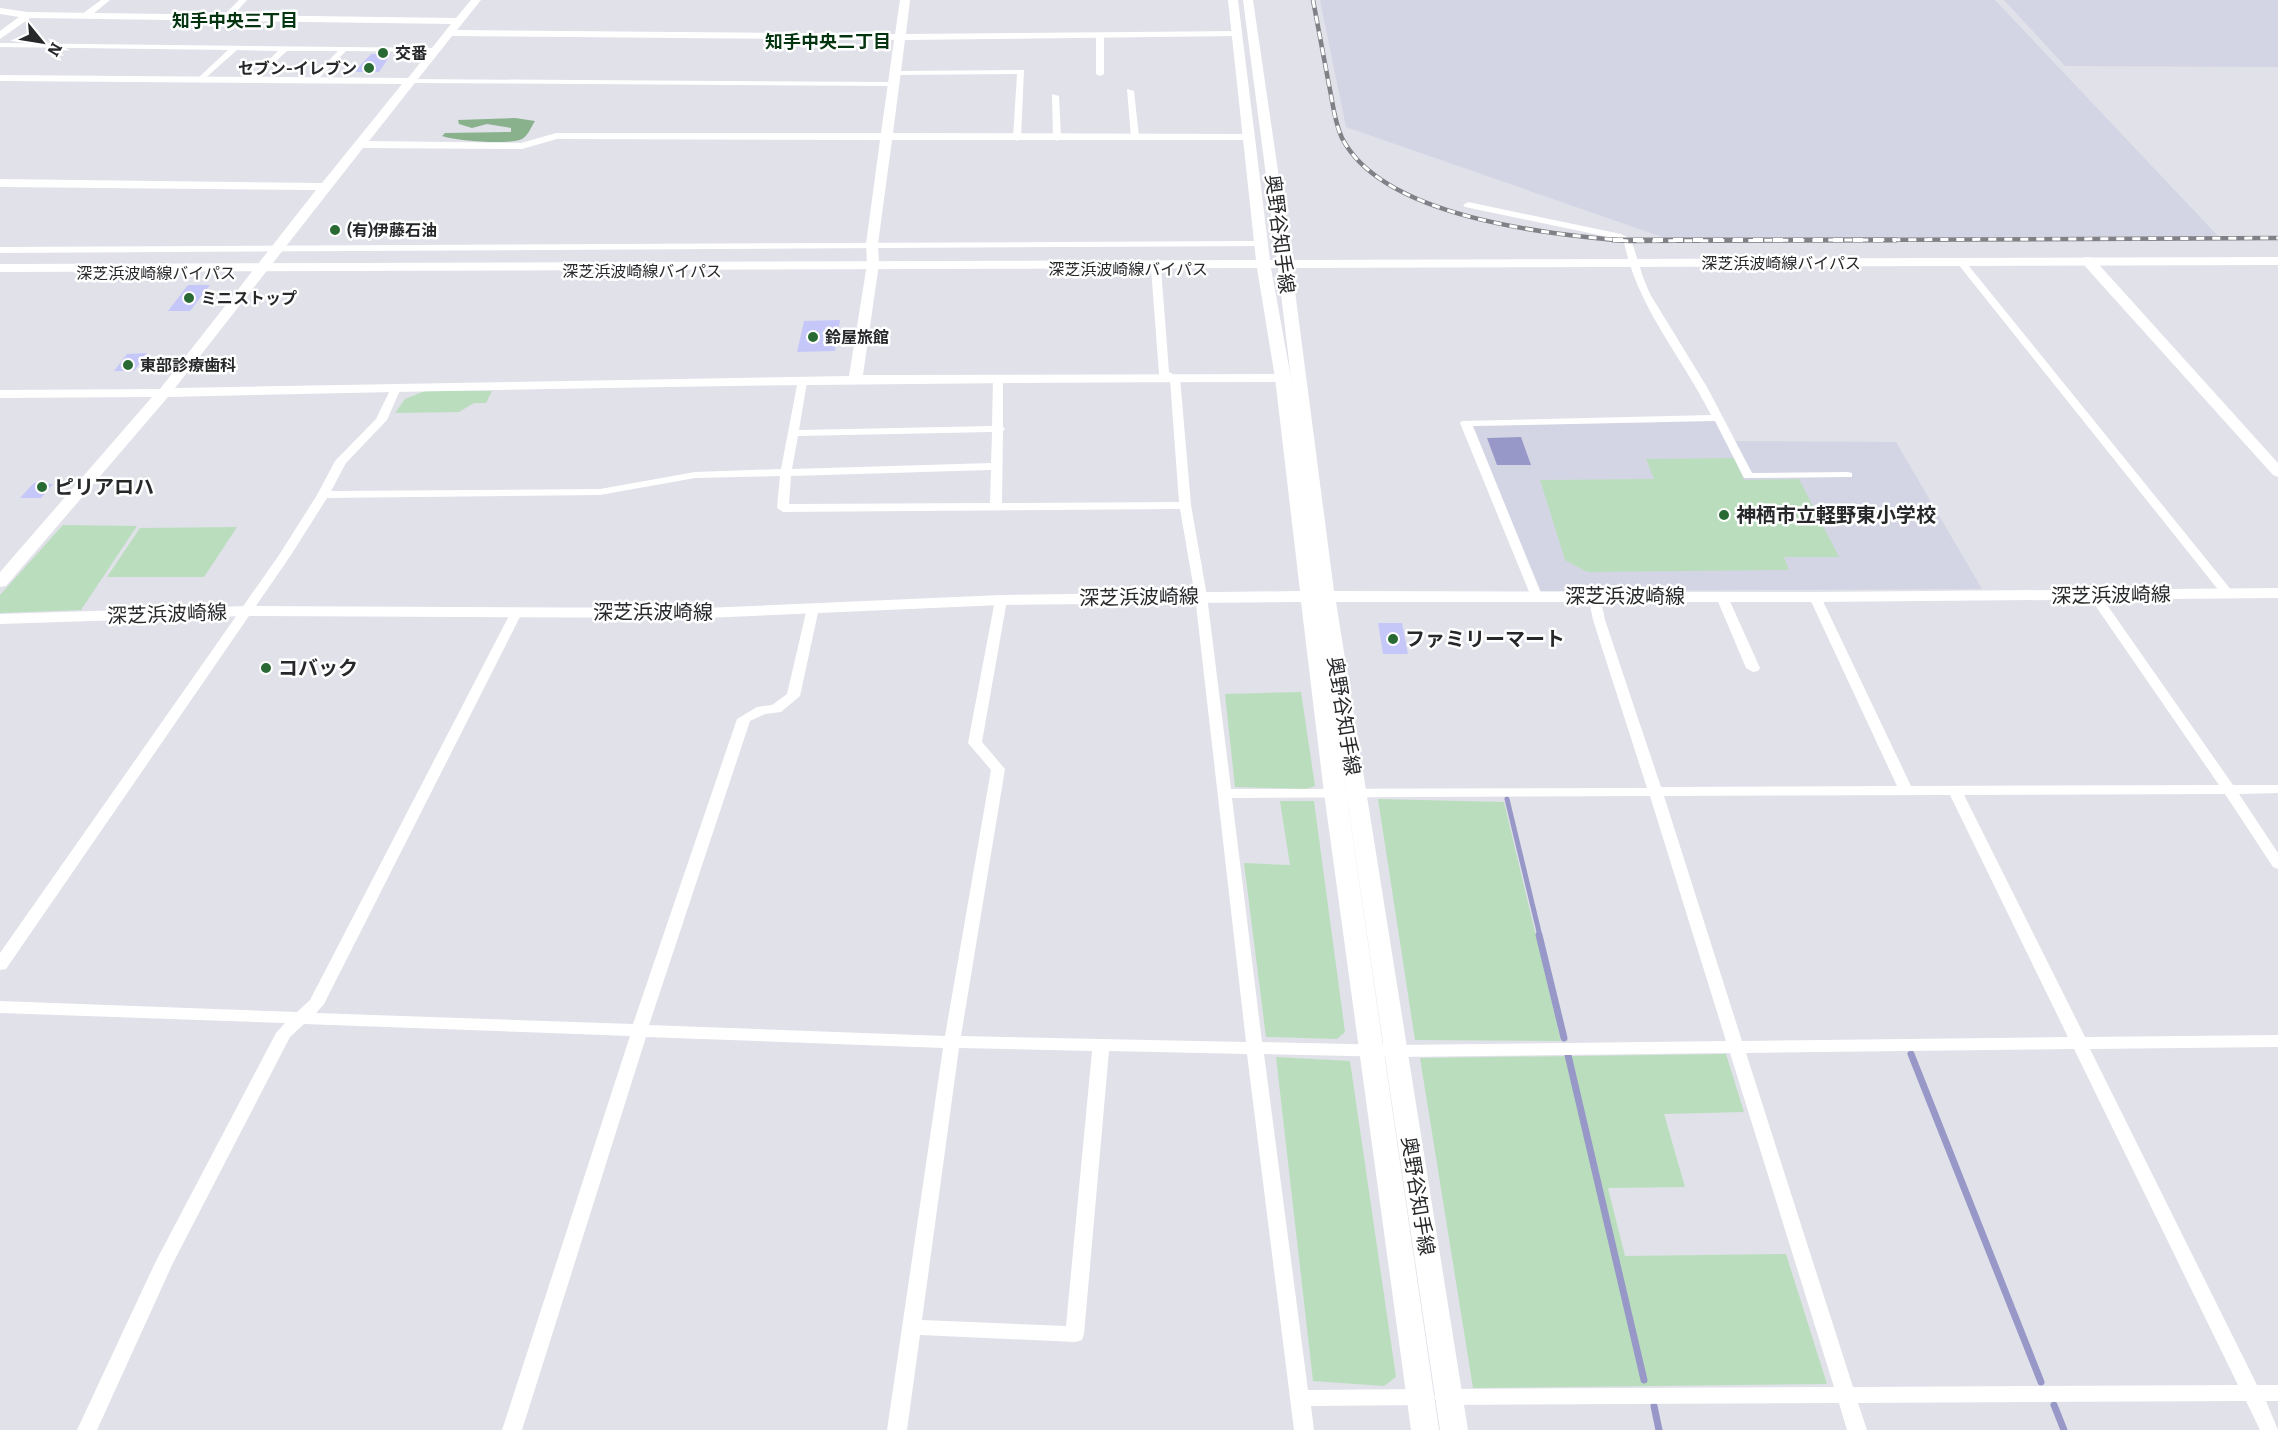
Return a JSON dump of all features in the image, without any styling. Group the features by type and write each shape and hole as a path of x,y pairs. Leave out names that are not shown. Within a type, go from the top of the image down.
{"main road":[{"name":"奥野谷知手線","path":"1233,0 1249,137 1318,596 1334,793 1425,1430"},
{"name":"奥野谷知手線","path":"1248,0 1268,260 1283,378 1318,596 1356,793 1454,1430"},
{"name":"深芝浜波崎線バイパス","path":"872,266 1156,268 1268,260"},
{"name":"深芝浜波崎線バイパス","path":"0,274 1268,260 1631,263 2278,261"},
{"name":"深芝浜波崎線バイパス","path":"0,268 259,270"},
{"name":"深芝浜波崎線","path":"0,619 246,611 705,613 1001,600 1201,596 1815,597 2278,593"}],"street":[{"path":"85,16 106,0"},
{"path":"227,17 243,0"},
{"path":"0,582 164,393 358,144 476,0"},
{"path":"855,380 872,266 872,244 905,0"},
{"path":"0,11 28,15 459,21"},
{"path":"0,36 5,29 28,15"},
{"path":"450,33 899,37 1237,33"},
{"path":"1100,35 1100,74"},
{"path":"0,45 436,50"},
{"path":"201,80 236,47"},
{"path":"253,80 285,48"},
{"path":"315,80 344,49"},
{"path":"0,78 411,81 895,79 1021,72 1017,138"},
{"path":"1131,91 1135,137"},
{"path":"1055,96 1057,138"},
{"path":"358,144 522,146 556,136 1249,137"},
{"path":"0,183 326,187"},
{"path":"1468,205 1621,237 1628,241 1631,263 1656,313 1696,376 1748,476 1848,475"},
{"path":"0,250 872,244 1268,260"},
{"path":"2088,261 2278,472"},
{"path":"1961,262 2228,594"},
{"path":"1156,268 1164,374 1175,378"},
{"path":"0,394 164,393 591,383 998,378 1283,378"},
{"path":"996,505 999,429 998,378"},
{"path":"1175,378 1185,505 1201,596 1223,794 1304,1430"},
{"path":"802,382 786,471 783,508 1185,505"},
{"path":"0,965 246,611 323,495 340,461 381,420 396,388"},
{"path":"1536,596 1466,423 1718,418"},
{"path":"793,433 999,429"},
{"path":"323,495 600,492 695,475 998,466"},
{"path":"1594,596 1599,620 1656,793 1857,1430"},
{"path":"2094,596 2229,789 2278,864"},
{"path":"1722,597 1753,668"},
{"path":"1815,597 1906,791"},
{"path":"897,1430 952,1042 998,769 975,743 1001,600"},
{"path":"512,1430 640,1029 744,719 762,710 776,710 793,696 813,608"},
{"path":"87,1430 179,1234 284,1033 316,1004 517,611"},
{"path":"1223,794 2278,789"},
{"path":"1955,791 2270,1430"},
{"path":"0,1007 952,1042 1255,1049 1396,1051 1735,1045 2278,1041"},
{"path":"912,1327 1075,1334 1101,1046"},
{"path":"1301,1398 1845,1393 2278,1393"}],"shaded area":[{"path":"1320,0 1995,0 2218,236 1668,239 1346,127"},
{"path":"2004,0 2278,0 2278,67 2065,66"},
{"name":"神栖市立軽野東小学校","path":"1715,420 1725,441 1896,442 1982,589 1541,591 1472,426"}],"green space":[{"path":"515,118 535,121 526,136 515,141 482,142 442,136 445,133 511,132 511,128 487,124 472,128 459,124 458,120"},
{"path":"425,391 492,391 486,403 474,403 459,412 395,413 405,399"},
{"path":"1734,458 1744,480 1799,479 1839,557 1784,557 1789,570 1587,572 1565,560 1540,480 1654,479 1646,459"},
{"path":"63,525 137,526 81,610 0,613 0,595"},
{"path":"237,527 204,577 107,577 140,528"},
{"path":"1301,692 1315,786 1306,789 1235,787 1225,694"},
{"path":"1378,799 1504,802 1561,1041 1415,1040"},
{"path":"1280,801 1314,801 1345,1032 1337,1039 1266,1037 1244,863 1290,865"},
{"path":"1726,1054 1744,1112 1664,1114 1685,1187 1608,1188 1625,1256 1786,1254 1827,1384 1473,1388 1420,1058"},
{"path":"1276,1057 1350,1061 1396,1377 1384,1386 1313,1381"}],"water":[{"path":"1521,437 1531,465 1497,465 1487,438"}],"building":[{"path":"371,54 391,54 379,72 354,72"},
{"name":"ミニストップ","path":"188,285 210,285 190,311 168,311"},
{"name":"鈴屋旅館","path":"840,320 835,351 797,352 804,321"},
{"name":"東部診療歯科","path":"147,353 134,371 114,371 127,354"},
{"name":"ピリアロハ","path":"34,483 53,484 41,498 20,498"},
{"name":"ファミリーマート","path":"1378,623 1402,623 1408,654 1383,654"}],"waterway":[{"path":"1507,799 1540,936"},
{"path":"1539,935 1564,1038"},
{"path":"1911,1054 2041,1382"},
{"path":"1568,1055 1644,1380"},
{"path":"2054,1405 2064,1430"},
{"path":"1654,1406 1659,1430"}],"railway":[{"path":"1313,0 1337,125 1342,138 1363,165 1393,187 1429,204 1470,217 1555,233 1619,240"},
{"path":"1845,240 2278,238"},
{"path":"1613,240 1619,240"},
{"path":"1619,240 1845,240"},
{"path":"1619,240 1845,240"},
{"path":"1845,240 1896,240"}],"place":[{"name":"交番","path":"383,53"},
{"name":"セブン-イレブン","path":"369,68"},
{"name":"(有)伊藤石油","path":"335,230"},
{"name":"ミニストップ","path":"189,298"},
{"name":"鈴屋旅館","path":"813,337"},
{"name":"東部診療歯科","path":"128,365"},
{"name":"ピリアロハ","path":"42,487"},
{"name":"神栖市立軽野東小学校","path":"1724,515"},
{"name":"ファミリーマート","path":"1393,639"},
{"name":"コバック","path":"266,668"}],"district":[{"name":"知手中央三丁目","path":"235,21"},
{"name":"知手中央二丁目","path":"828,42"}]}
